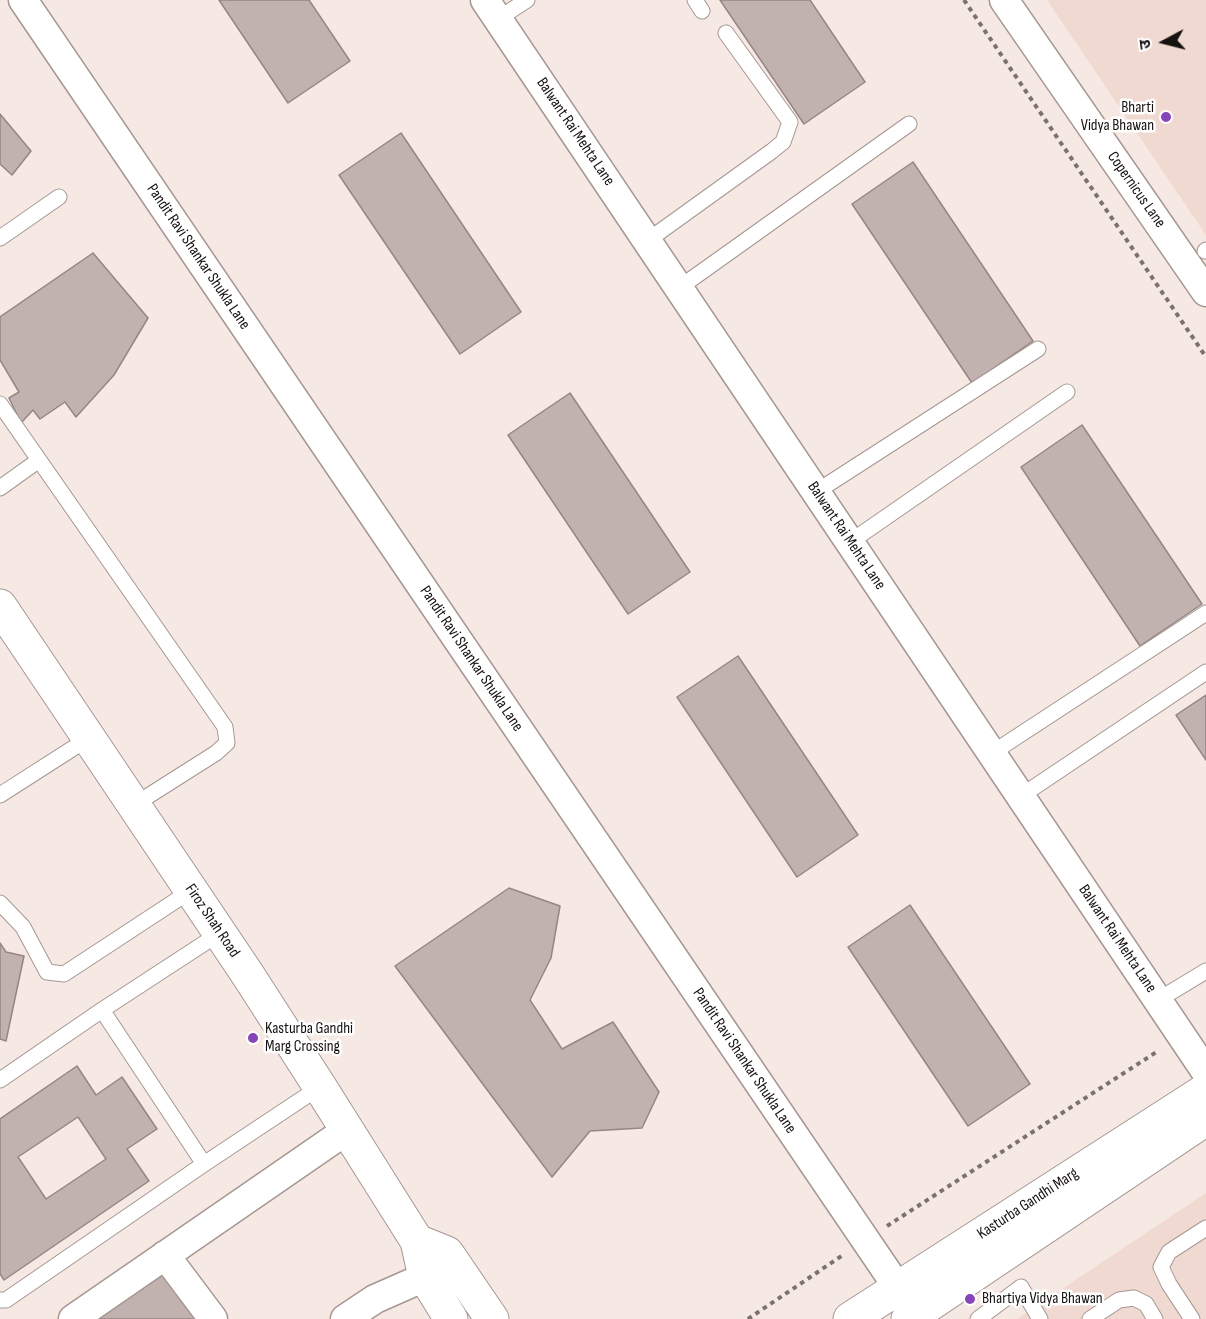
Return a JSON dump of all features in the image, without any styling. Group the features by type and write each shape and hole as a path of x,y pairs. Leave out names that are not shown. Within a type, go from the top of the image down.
{"main road":[{"name":"Firoz Shah Road","path":"0,606 192,890 320,1087 417,1241 425,1277 451,1319"},
{"name":"Kasturba Gandhi Marg","path":"910,1310 1206,1090"},
{"name":"Kasturba Gandhi Marg","path":"850,1319 910,1310 1206,1119"},
{"path":"417,1241 447,1252 492,1319"}],"street":[{"name":"Pandit Ravi Shankar Shukla Lane","path":"23,0 865,1240 910,1310"},
{"name":"Copernicus Lane","path":"1004,0 1206,292"},
{"name":"Balwant Rai Mehta Lane","path":"492,9 1206,1072"},
{"path":"73,1319 347,1130"},
{"path":"165,1255 213,1319"},
{"path":"345,1319 375,1299 425,1277"}],"lane":[{"path":"492,9 526,0"},
{"path":"647,241 783,142 790,122 726,33"},
{"path":"679,288 909,124"},
{"path":"0,238 59,197"},
{"path":"816,492 1038,350"},
{"path":"850,542 1067,392"},
{"path":"0,404 225,728 227,743 216,753 134,805"},
{"path":"0,488 39,460"},
{"path":"992,753 1206,613"},
{"path":"1021,796 1206,672"},
{"path":"0,795 90,738"},
{"path":"0,903 23,927 47,972 64,974 192,890"},
{"path":"0,1080 220,933"},
{"path":"1158,1000 1206,970"},
{"path":"102,1010 204,1164"},
{"path":"0,1300 6,1300 320,1087"},
{"path":"1192,1319 1169,1284 1161,1267 1169,1252 1206,1228"},
{"path":"978,1319 1021,1287 1040,1319"},
{"path":"1090,1319 1119,1300 1134,1298 1146,1304 1155,1319"}],"path":[{"path":"964,0 1206,357"},
{"path":"748,1319 865,1240 1182,1036"}],"shaded area":[{"name":"Bharti Vidya Bhawan","path":"1047,0 1206,0 1206,235"},
{"path":"1206,1193 1206,1319 1017,1319"}],"building":[{"path":"219,0 309,0 350,61 288,103"},
{"path":"720,0 810,0 865,82 804,124"},
{"path":"0,114 31,151 12,175 0,164"},
{"path":"401,133 521,312 460,354 339,175"},
{"path":"913,162 1033,341 972,383 852,204"},
{"path":"93,253 148,318 114,375 76,417 65,402 40,419 33,410 21,423 9,398 19,392 0,360 0,317"},
{"path":"570,393 690,572 628,614 508,435"},
{"path":"1082,425 1202,604 1140,646 1021,467"},
{"path":"738,656 858,835 797,877 677,697"},
{"path":"1206,695 1206,760 1176,715"},
{"path":"509,888 560,906 551,958 530,1000 562,1049 613,1022 659,1092 642,1128 590,1131 552,1177 395,966"},
{"path":"910,905 1030,1084 968,1126 848,947"},
{"path":"0,943 6,952 24,956 6,1041 0,1039"},
{"path":"77,1066 96,1095 122,1077 157,1129 127,1149 149,1181 4,1280 0,1274 0,1119","holes":["78,1117 106,1159 46,1199 18,1157"]},
{"path":"168,1270 202,1319 97,1319"}],"place":[{"name":"Bharti Vidya Bhawan","path":"1166,117"},
{"name":"Kasturba Gandhi Marg Crossing","path":"253,1038"},
{"name":"Bhartiya Vidya Bhawan","path":"970,1299"}]}
